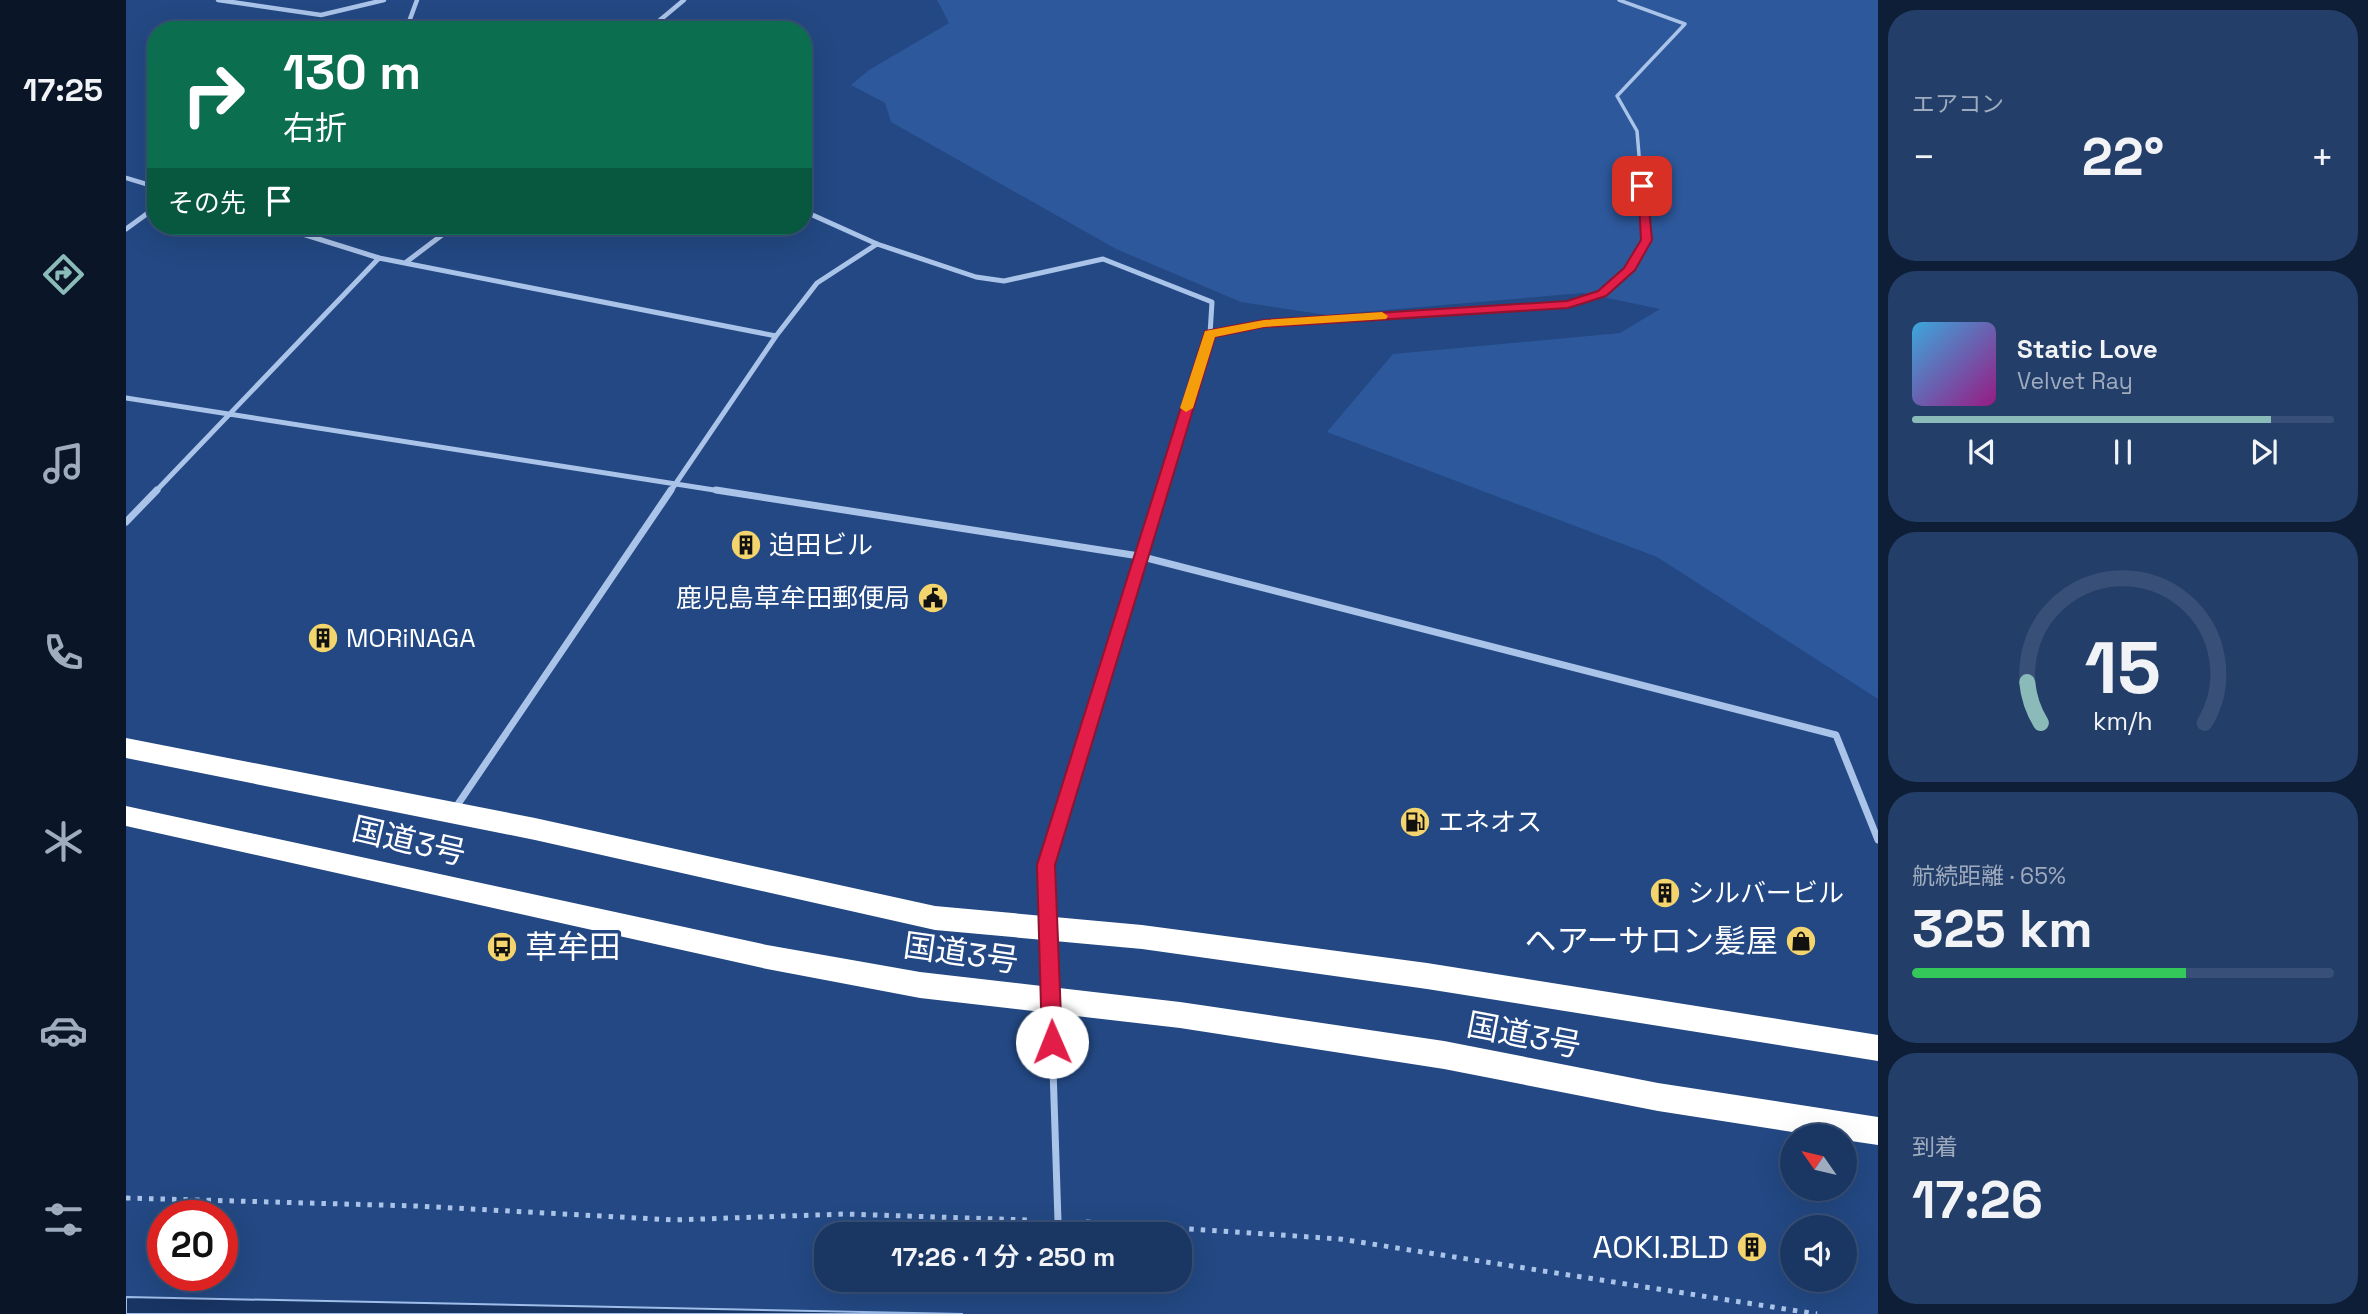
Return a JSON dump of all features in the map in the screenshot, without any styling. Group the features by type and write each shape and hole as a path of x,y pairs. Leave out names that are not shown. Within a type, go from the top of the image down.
{"highway":[{"name":"国道3号","path":"126,748 535,829 936,918 1048,927 1427,976 1878,1048"},
{"name":"国道3号","path":"126,816 767,957 920,985 1180,1015 1444,1055 1658,1097 1878,1131"}],"street":[{"path":"218,0 321,15 384,0"},
{"path":"409,21 417,0"},
{"path":"659,21 684,0"},
{"path":"126,178 147,184"},
{"path":"126,229 147,214"},
{"path":"812,215 877,244 976,277 1004,281 1103,260 1212,302 1210,334 1139,556 1046,865 1051,1000"},
{"path":"306,235 379,258 776,336"},
{"path":"405,263 442,235"},
{"path":"452,813 776,336 817,283 877,244"},
{"path":"126,522 379,258"},
{"path":"126,398 1139,556 1836,735 1878,840"}],"lane":[{"path":"1210,334 1264,323 1568,305 1602,293 1629,270 1646,240 1637,131 1617,96 1685,24 1619,0"},
{"path":"1051,1000 1058,1222"}],"path":[{"path":"126,1198 416,1206 673,1220 845,1214 1058,1222"},
{"path":"1192,1227 1340,1239 1817,1314"}],"shaded area":[{"path":"937,0 1878,0 1878,699 1657,557 1327,432 1393,354 1620,333 1660,309 1583,293 1327,315 1241,302 1116,249 891,122 885,103 851,85 869,70 949,23"},
{"path":"126,1297 963,1314 126,1314"}],"slow traffic":[{"path":"1186,408 1210,334 1264,323 1382,316"}],"place":[{"name":"迫田ビル","path":"746,545"},
{"name":"鹿児島草牟田郵便局","path":"933,598"},
{"name":"MORiNAGA","path":"323,638"},
{"name":"エネオス","path":"1415,822"},
{"name":"シルバービル","path":"1665,893"},
{"name":"ヘアーサロン髪屋","path":"1801,941"},
{"name":"草牟田","path":"502,947"},
{"name":"AOKI.BLD","path":"1752,1247"}],"route":[{"path":"1052,1042 1046,865 1127,595 1210,334 1264,323 1568,305 1602,293 1629,270 1646,240 1642,186"}]}
